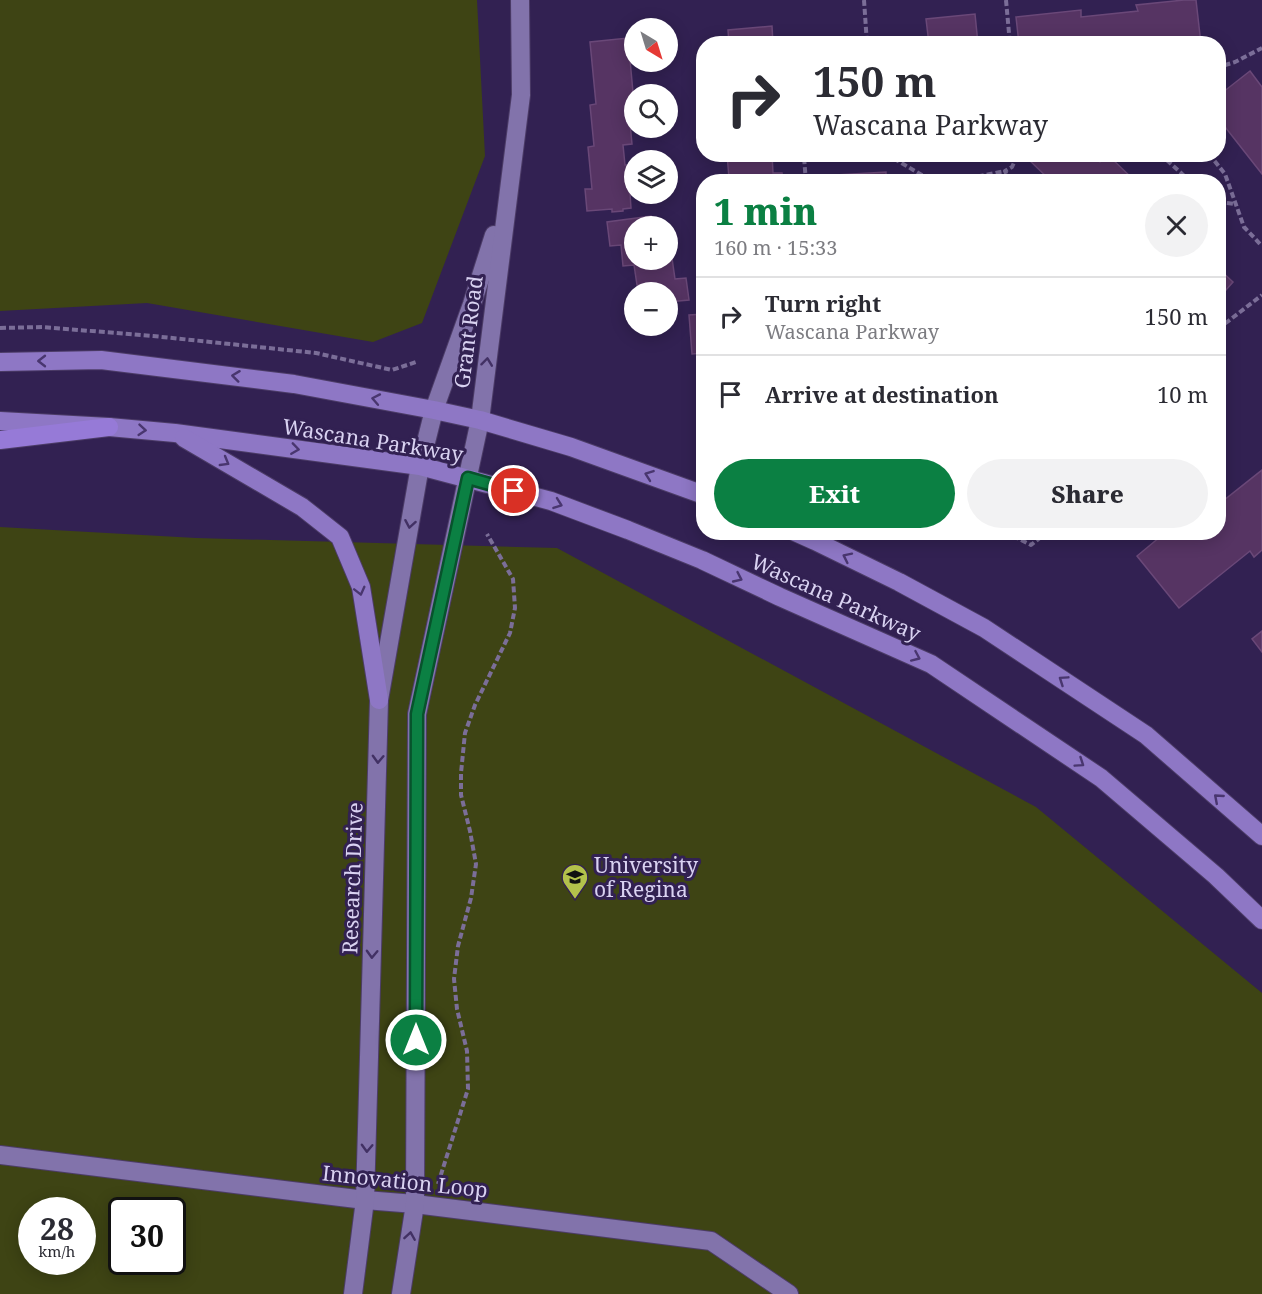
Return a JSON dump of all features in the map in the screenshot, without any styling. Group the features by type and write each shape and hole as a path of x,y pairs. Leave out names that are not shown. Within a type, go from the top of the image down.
{"highway":[{"path":"0,440 109,427"}],"main road":[{"name":"Wascana Parkway","path":"0,362 101,360 294,384 434,410 480,420 571,447 696,492"},
{"name":"Wascana Parkway","path":"0,421 175,433 420,466 551,501 628,530 702,560 931,664 1101,778 1216,876 1262,920"},
{"path":"175,433 302,507 340,537 360,587 380,700"},
{"name":"Wascana Parkway","path":"813,540 899,582 984,628 1146,735 1262,836"}],"street":[{"name":"Grant Road","path":"468,478 480,420 521,95 520,0"},
{"name":"Grant Road","path":"420,466 434,410 472,304 508,190"},
{"name":"Research Drive","path":"353,1294 365,1200 380,700 420,466"},
{"path":"401,1294 424,1205 417,714 468,478"},
{"name":"Innovation Loop","path":"0,1155 711,1241 789,1294"}],"path":[{"path":"864,0 866,36"},
{"path":"1006,0 1009,36"},
{"path":"1226,65 1262,48"},
{"path":"900,162 920,174"},
{"path":"992,174 1005,171 1012,167 1014,162"},
{"path":"1169,162 1182,174"},
{"path":"1215,162 1225,174"},
{"path":"1226,177 1244,226 1262,246"},
{"path":"1226,204 1235,204"},
{"path":"1226,323 1262,295"},
{"path":"0,328 42,327 316,353 392,370 416,362"},
{"path":"424,1205 441,1174 468,1089 467,1051 457,1008 454,979 458,946 471,898 476,864 461,795 465,733 475,705 510,633 515,608 513,579 487,534"},
{"path":"1021,540 1031,545 1037,540"}],"green space":[{"path":"0,0 477,0 485,156 422,323 373,342 147,303 0,311"},
{"name":"University of Regina","path":"0,527 196,538 557,548 1036,807 1262,993 1262,1294 0,1294"}],"building":[{"path":"1196,0 1200,36 1018,36 1016,17 1081,10 1081,17 1138,11 1136,5"},
{"path":"975,14 977,36 928,36 926,19"},
{"path":"772,26 773,36 728,36 728,30"},
{"path":"624,38 624,72 631,72 632,84 624,84 624,138 631,138 632,144 623,145 624,204 631,204 631,208 623,209 623,211 612,212 612,209 587,211 585,189 592,189 588,147 594,146 590,105 596,104 590,42"},
{"path":"1250,71 1262,87 1262,174 1226,128 1226,90"},
{"path":"728,162 772,162 773,173 782,174 729,174"},
{"path":"1031,162 1115,162 1128,174 1044,174"},
{"path":"886,172 886,174 853,174"},
{"path":"624,220 624,266 621,245 610,246 607,222"},
{"path":"635,270 674,270 675,279 686,278 689,300 678,301 678,282 637,282"},
{"path":"1226,275 1233,282 1226,290"},
{"path":"689,315 696,315 696,354 692,354"},
{"path":"1262,470 1262,550 1254,557 1250,551 1179,608 1137,556 1156,540 1226,540 1226,498"},
{"path":"1262,631 1262,652 1252,639"}],"place":[{"name":"University of Regina","path":"575,900"}],"route":[{"path":"416,1040 417,714 468,478 514,491"}]}
